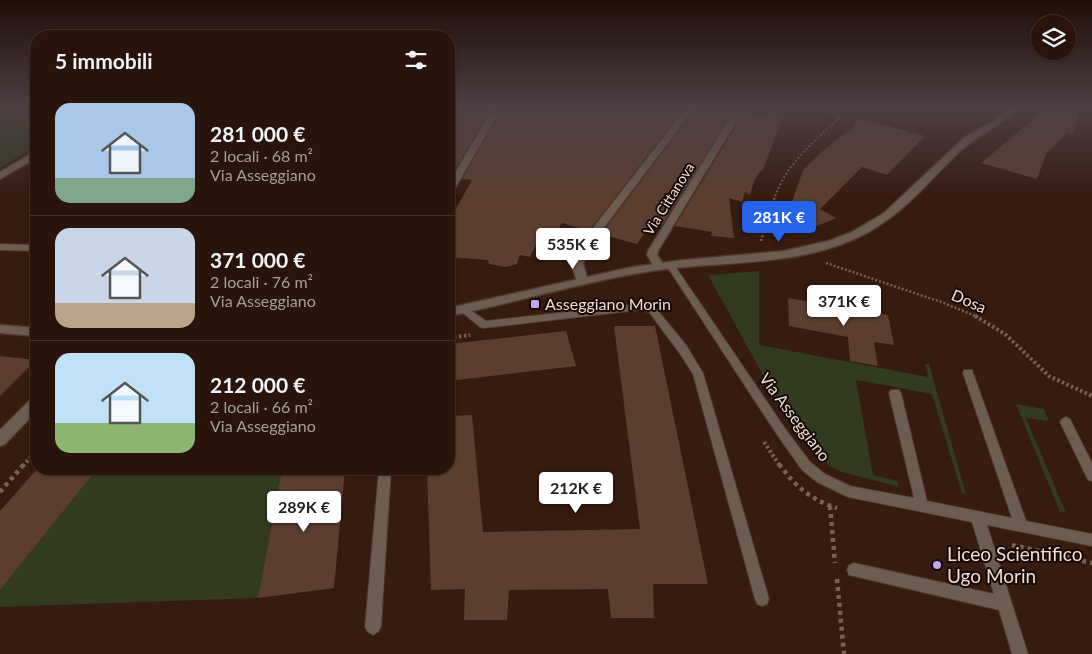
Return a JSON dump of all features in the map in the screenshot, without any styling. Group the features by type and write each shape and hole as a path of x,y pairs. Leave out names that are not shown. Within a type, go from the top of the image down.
{"street":[{"path":"455,180 480,138"},
{"path":"582,281 577,264 588,241 667,138"},
{"name":"Via Cittanova","path":"664,265 652,255 653,251 722,138"},
{"path":"455,311 582,281 664,265 781,256 828,245 857,234 886,216 905,201 970,138"},
{"path":"0,176 30,158"},
{"path":"0,329 30,332"},
{"path":"3,437 30,408"},
{"path":"3,437 30,414"}],"lane":[{"path":"0,247 30,248"},
{"name":"Via Asseggiano","path":"664,265 780,430 813,473 833,485 848,491 1092,540"},
{"path":"463,309 484,325 639,307 652,309 682,348 698,373 762,599"},
{"path":"968,373 1021,525"},
{"path":"895,393 922,506"},
{"path":"1066,422 1092,476"},
{"path":"373,627 385,475"},
{"path":"977,516 1020,654"},
{"path":"854,570 1004,604"}],"path":[{"path":"761,243 778,186 789,168 819,138"},
{"name":"Dosa","path":"822,262 941,302 981,318 1005,334 1050,376 1092,396"},
{"path":"0,492 30,458"}],"green space":[{"path":"0,138 30,138 30,150 0,168"},
{"path":"759,271 759,345 928,377 925,364 929,364 966,494 962,493 932,394 856,380 873,475 897,481 899,487 842,472 831,467 817,456 776,399 708,275"},
{"path":"1016,404 1044,409 1049,421 1026,418 1066,513 1060,512"},
{"path":"92,475 281,475 258,598 0,607 0,590"}],"building":[{"path":"455,138 474,138 455,170"},
{"path":"486,138 661,138 589,231 562,223 554,236 542,233 530,257 520,255 517,264 506,267 489,264 488,260 455,257 455,210 472,180 462,179"},
{"path":"674,138 717,138 662,225 650,224 637,244 601,234"},
{"path":"729,138 775,138 762,172 760,171 754,181 750,195 745,192 742,202 729,198 734,238 711,236 712,232 675,226"},
{"path":"840,138 924,138 887,175 862,167 820,209 836,218 810,229 787,216 803,170"},
{"path":"1011,138 1062,138 1046,154 1037,179 981,163"},
{"path":"788,298 888,315 894,345 874,342 878,366 850,361 848,337 789,326"},
{"path":"614,326 655,326 708,584 653,584 654,618 611,618 608,589 509,590 507,620 464,620 465,589 431,590 427,475 455,475 455,416 472,415 483,532 640,529"},
{"path":"566,331 576,366 455,380 455,343"},
{"path":"0,356 30,359 30,366 0,396"},
{"path":"32,475 92,475 0,590 0,511"},
{"path":"281,475 344,475 334,588 258,598"}],"place":[{"name":"Asseggiano Morin","path":"535,304"},
{"name":"Liceo Scientifico Ugo Morin","path":"937,565"}]}
